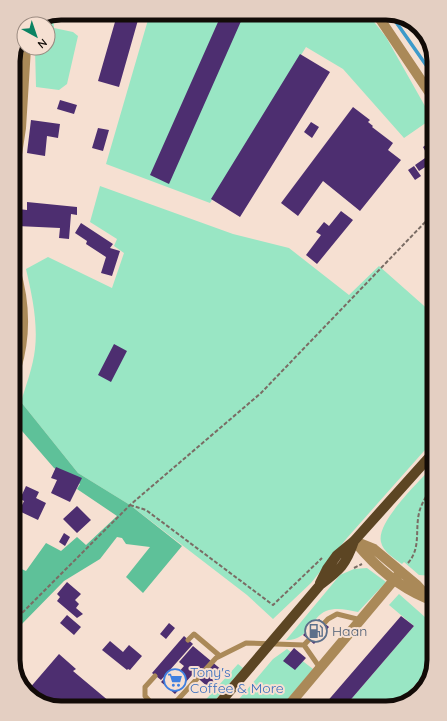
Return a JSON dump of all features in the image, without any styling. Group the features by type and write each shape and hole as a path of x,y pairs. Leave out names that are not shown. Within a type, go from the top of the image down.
{"main road":[{"path":"221,701 320,585 337,572 348,560 354,541 427,460"}],"street":[{"path":"381,20 427,89"},
{"path":"20,135 26,56"},
{"path":"20,291 24,308 22,351 20,357"},
{"path":"354,541 374,549 398,576 417,585 427,594"},
{"path":"292,701 398,576"}],"lane":[{"path":"177,701 216,658 246,643 304,645 328,619 337,614 361,620"},
{"path":"188,640 194,634 220,656"},
{"path":"304,645 320,668"},
{"path":"150,701 145,696 145,687 155,676"}],"path":[{"path":"20,615 130,506 261,393 427,220"},
{"path":"398,576 412,558 417,545 419,512 427,497"},
{"path":"130,506 146,510 273,605 321,557"}],"green space":[{"path":"148,20 373,20 386,37 427,110 427,122 404,138 343,69 306,47 210,203 106,164"},
{"path":"56,28 73,32 78,36 67,84 59,90 36,87 35,56 56,56"},
{"path":"100,186 233,234 289,248 349,295 379,266 427,308 427,448 347,538 311,583 273,619 247,595 130,505 78,473 21,402 33,362 36,339 34,309 26,269 48,257 112,288 124,253 114,246 117,239 90,222"},
{"path":"21,402 78,473 130,505 182,546 143,593 126,577 150,547 126,544 122,538 117,537 100,559 64,581 20,626 20,568 26,571 46,543 61,551 77,537 86,545 117,516 77,489 80,484 54,468 20,429"},
{"path":"427,472 427,576 419,575 404,562 402,564 392,557 386,552 381,542 381,534 385,524 409,492"},
{"path":"367,568 386,582 358,612 338,609 326,611 317,618 300,637 286,640 340,575 354,569"},
{"path":"399,594 427,619 427,666 424,675 403,697 397,700 350,701 414,626 389,605"},
{"path":"287,649 313,669 286,701 237,701 273,659"},
{"path":"238,664 243,668 214,701 205,701"}],"building":[{"path":"116,20 138,20 119,87 98,81"},
{"path":"219,20 242,20 169,184 150,175"},
{"path":"300,54 330,72 240,217 211,199"},
{"path":"60,100 77,105 74,114 57,109"},
{"path":"353,107 370,120 368,122 373,126 372,127 393,143 388,150 401,160 360,211 323,181 298,216 281,203"},
{"path":"31,120 60,124 58,138 47,136 45,156 27,153"},
{"path":"311,122 319,127 312,138 304,132"},
{"path":"98,128 109,130 103,151 92,148"},
{"path":"427,144 427,154 423,147"},
{"path":"427,157 427,166 419,171 415,165"},
{"path":"414,166 421,176 415,180 408,170"},
{"path":"27,202 77,207 77,215 71,214 69,239 59,238 60,228 20,226 20,209 27,210"},
{"path":"341,211 353,220 317,264 306,255 321,235 316,232 324,222 329,226"},
{"path":"81,223 113,244 110,248 120,251 112,276 101,273 106,257 86,244 87,241 75,233"},
{"path":"114,344 127,351 111,382 98,375"},
{"path":"56,467 82,478 70,502 51,493 57,480 51,478"},
{"path":"26,486 39,492 36,498 46,503 38,520 20,511 24,501 20,499"},
{"path":"77,506 91,520 77,533 63,519"},
{"path":"64,533 70,537 65,546 59,542"},
{"path":"67,582 81,594 75,600 79,604 76,608 83,614 77,618 57,601 60,597 57,594"},
{"path":"67,615 81,627 74,635 60,623"},
{"path":"401,616 414,626 350,701 328,701"},
{"path":"319,619 329,627 314,644 303,635"},
{"path":"169,623 175,628 166,639 160,634"},
{"path":"184,636 193,644 161,680 152,673"},
{"path":"110,641 123,652 129,645 142,656 130,670 127,670 102,650"},
{"path":"193,646 223,671 208,687 193,674 175,694 161,682 173,669 178,673 184,666 179,662"},
{"path":"294,648 306,658 295,670 283,661"},
{"path":"59,654 76,669 73,671 109,701 58,701 43,697 30,687"},
{"path":"418,682 420,684 414,689 413,688"}],"waterway":[{"path":"396,22 426,65"}],"place":[{"name":"Haan","path":"316,631"},
{"name":"Tony's Coffee & More","path":"175,680"}]}
